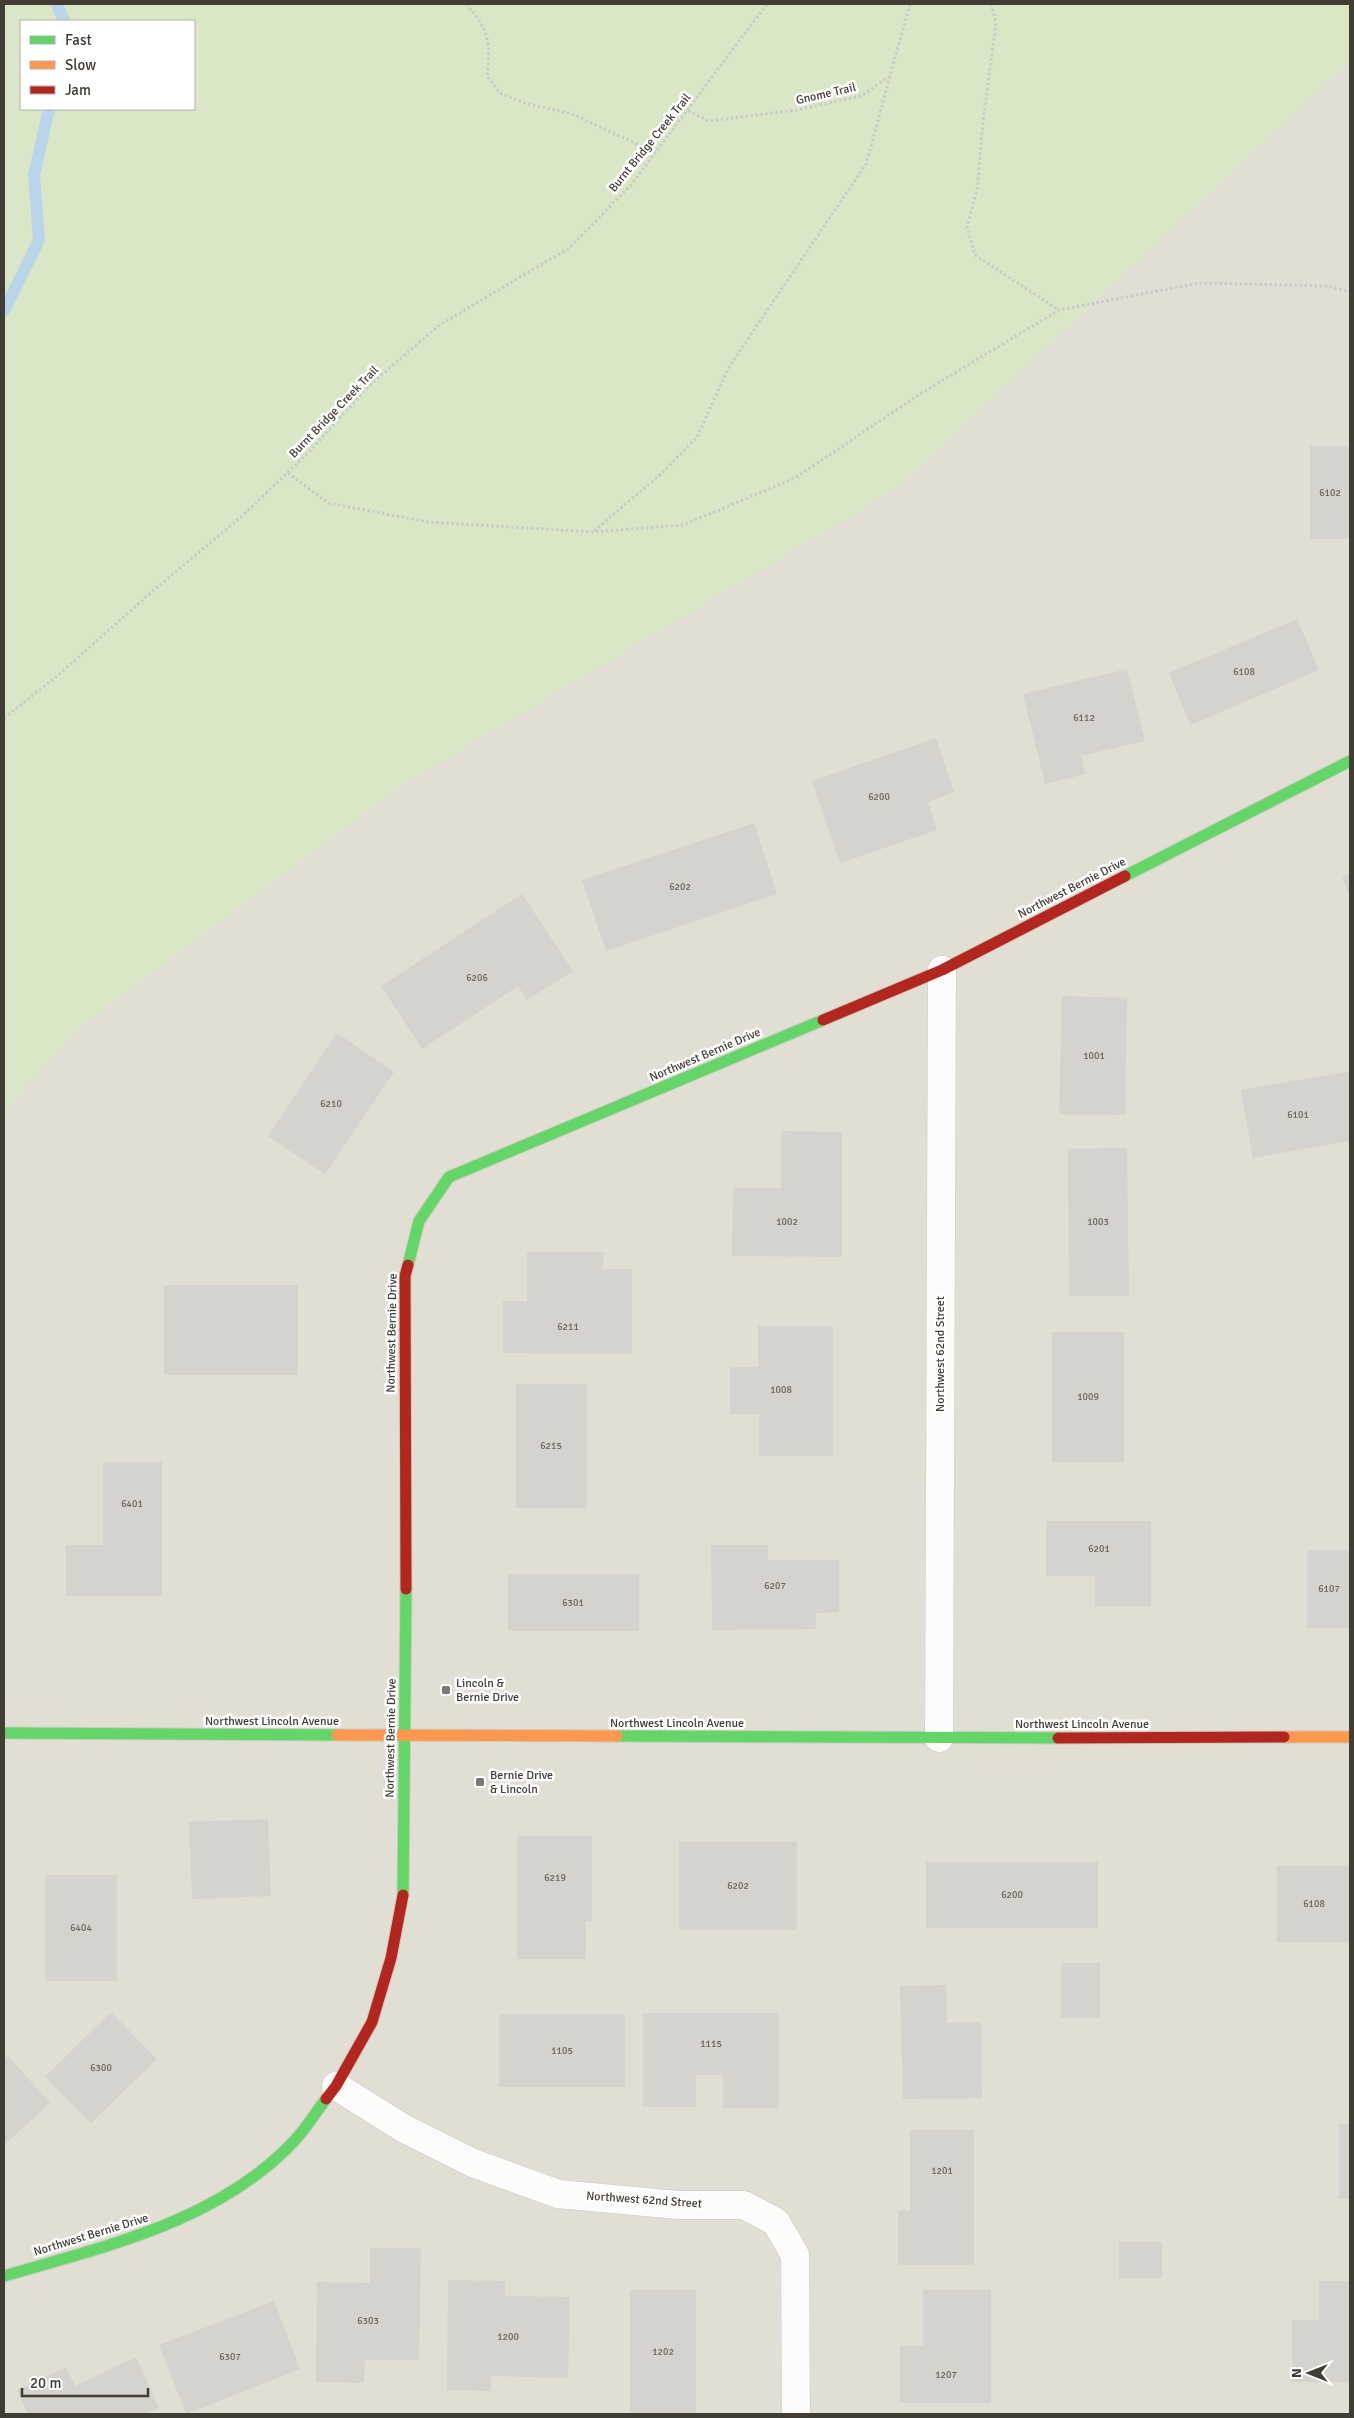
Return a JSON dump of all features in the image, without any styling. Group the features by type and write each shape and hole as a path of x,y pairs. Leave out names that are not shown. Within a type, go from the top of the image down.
{"street":[{"name":"Northwest Bernie Drive","path":"4,2276 141,2236 204,2208 256,2174 296,2139 336,2086 372,2022 391,1958 402,1899 406,1736 405,1276 419,1221 449,1177 942,970 1350,761"},
{"name":"Northwest 62nd Street","path":"939,1738 942,970"},
{"name":"Northwest Lincoln Avenue","path":"4,1733 939,1738 1350,1737"},
{"name":"Northwest 62nd Street","path":"336,2086 403,2128 473,2163 558,2194 678,2205 744,2205 776,2222 795,2255 796,2414"}],"path":[{"path":"466,4 481,20 490,49 486,76 500,93 524,103 572,114 656,153"},
{"name":"Burnt Bridge Creek Trail","path":"4,718 56,677 154,590 241,517 288,473 370,385 438,326 569,248 631,185 767,4"},
{"path":"593,532 662,473 697,437 729,367 866,164 910,4"},
{"path":"991,4 996,23 983,122 978,190 967,227 975,255 1059,310"},
{"name":"Gnome Trail","path":"688,111 708,121 798,110 860,96 890,76"},
{"path":"288,473 328,503 428,522 593,532 683,525 795,478 923,392 1059,310 1199,283 1328,286 1350,292"}],"shaded area":[{"path":"1350,61 1350,2414 4,2414 4,1112 79,1027 399,787 896,489"}],"green space":[{"path":"4,4 1350,4 1350,61 896,489 399,787 79,1027 4,1112"}],"building":[{"path":"1310,446 1350,446 1350,539 1310,539"},
{"path":"1297,619 1319,670 1190,725 1169,673"},
{"path":"1127,669 1145,741 1081,756 1085,774 1045,784 1023,694"},
{"path":"936,738 954,792 928,802 937,830 840,863 812,781"},
{"path":"754,823 777,894 606,951 582,880"},
{"path":"1350,874 1350,898 1342,876"},
{"path":"522,894 573,971 527,1000 518,986 422,1049 381,986"},
{"path":"1062,996 1127,998 1125,1115 1059,1114"},
{"path":"337,1033 394,1072 325,1174 268,1136"},
{"path":"1350,1071 1350,1141 1253,1158 1241,1090"},
{"path":"781,1131 842,1132 842,1257 732,1256 733,1188 781,1188"},
{"path":"1127,1148 1129,1296 1069,1296 1068,1149"},
{"path":"527,1252 604,1252 603,1269 632,1269 632,1354 503,1353 503,1301 527,1301"},
{"path":"164,1285 298,1285 298,1375 164,1375"},
{"path":"758,1326 833,1326 833,1456 759,1456 759,1414 730,1414 730,1367 758,1367"},
{"path":"1052,1332 1124,1332 1124,1462 1052,1462"},
{"path":"516,1384 587,1384 587,1508 516,1508"},
{"path":"103,1462 162,1462 162,1596 66,1596 66,1545 103,1545"},
{"path":"1046,1521 1151,1521 1151,1606 1095,1606 1095,1576 1046,1576"},
{"path":"711,1545 768,1545 768,1560 839,1560 839,1612 816,1613 816,1629 712,1630"},
{"path":"1307,1550 1350,1550 1350,1628 1307,1628"},
{"path":"508,1574 639,1574 639,1631 508,1631"},
{"path":"268,1819 271,1896 192,1899 189,1822"},
{"path":"517,1836 592,1836 592,1921 586,1921 586,1959 517,1959"},
{"path":"679,1842 797,1842 797,1930 679,1930"},
{"path":"926,1862 1098,1862 1098,1928 926,1928"},
{"path":"1277,1866 1350,1866 1350,1942 1277,1942"},
{"path":"45,1875 117,1875 117,1981 45,1981"},
{"path":"1061,1963 1100,1963 1100,2018 1061,2018"},
{"path":"946,1985 947,2023 981,2022 982,2098 903,2099 900,1986"},
{"path":"111,2012 157,2059 91,2123 45,2077"},
{"path":"643,2013 779,2013 779,2108 723,2108 723,2075 696,2075 696,2107 643,2107"},
{"path":"499,2014 625,2014 625,2087 499,2087"},
{"path":"8,2056 50,2103 4,2145 4,2059"},
{"path":"1339,2124 1350,2124 1350,2199 1339,2199"},
{"path":"910,2130 974,2130 974,2265 898,2265 898,2211 910,2211"},
{"path":"1119,2242 1162,2242 1162,2278 1119,2278"},
{"path":"370,2248 421,2248 419,2360 365,2360 364,2383 316,2382 317,2282 370,2283"},
{"path":"448,2280 505,2281 505,2296 570,2297 568,2378 491,2376 491,2391 447,2390"},
{"path":"1319,2281 1350,2281 1350,2382 1292,2382 1292,2320 1319,2320"},
{"path":"630,2290 696,2290 696,2414 630,2414"},
{"path":"923,2290 991,2290 991,2403 900,2403 900,2346 923,2346"},
{"path":"274,2301 300,2369 186,2414 159,2345"},
{"path":"136,2357 159,2408 145,2414 28,2414 17,2390 66,2367 75,2386"}],"waterway":[{"path":"57,4 64,20"},
{"path":"4,311 39,240 34,175 49,110"}],"traffic: fast":[{"path":"1125,876 1350,761"},
{"path":"408,1265 419,1221 449,1177 823,1020"},
{"path":"403,1895 406,1589"},
{"path":"4,1733 337,1735"},
{"path":"617,1736 1058,1738"},
{"path":"4,2276 121,2241 160,2227 198,2210 233,2191 266,2167 296,2139 326,2099"}],"traffic: slow":[{"path":"337,1735 617,1736"},
{"path":"1284,1737 1350,1737"}],"traffic: jam":[{"path":"823,1020 942,970 1125,876"},
{"path":"406,1589 405,1276 408,1265"},
{"path":"1058,1738 1284,1737"},
{"path":"326,2099 336,2086 372,2022 391,1958 403,1895"}],"place":[{"name":"Lincoln & Bernie Drive","path":"446,1690"},
{"name":"Bernie Drive & Lincoln","path":"480,1782"}]}
